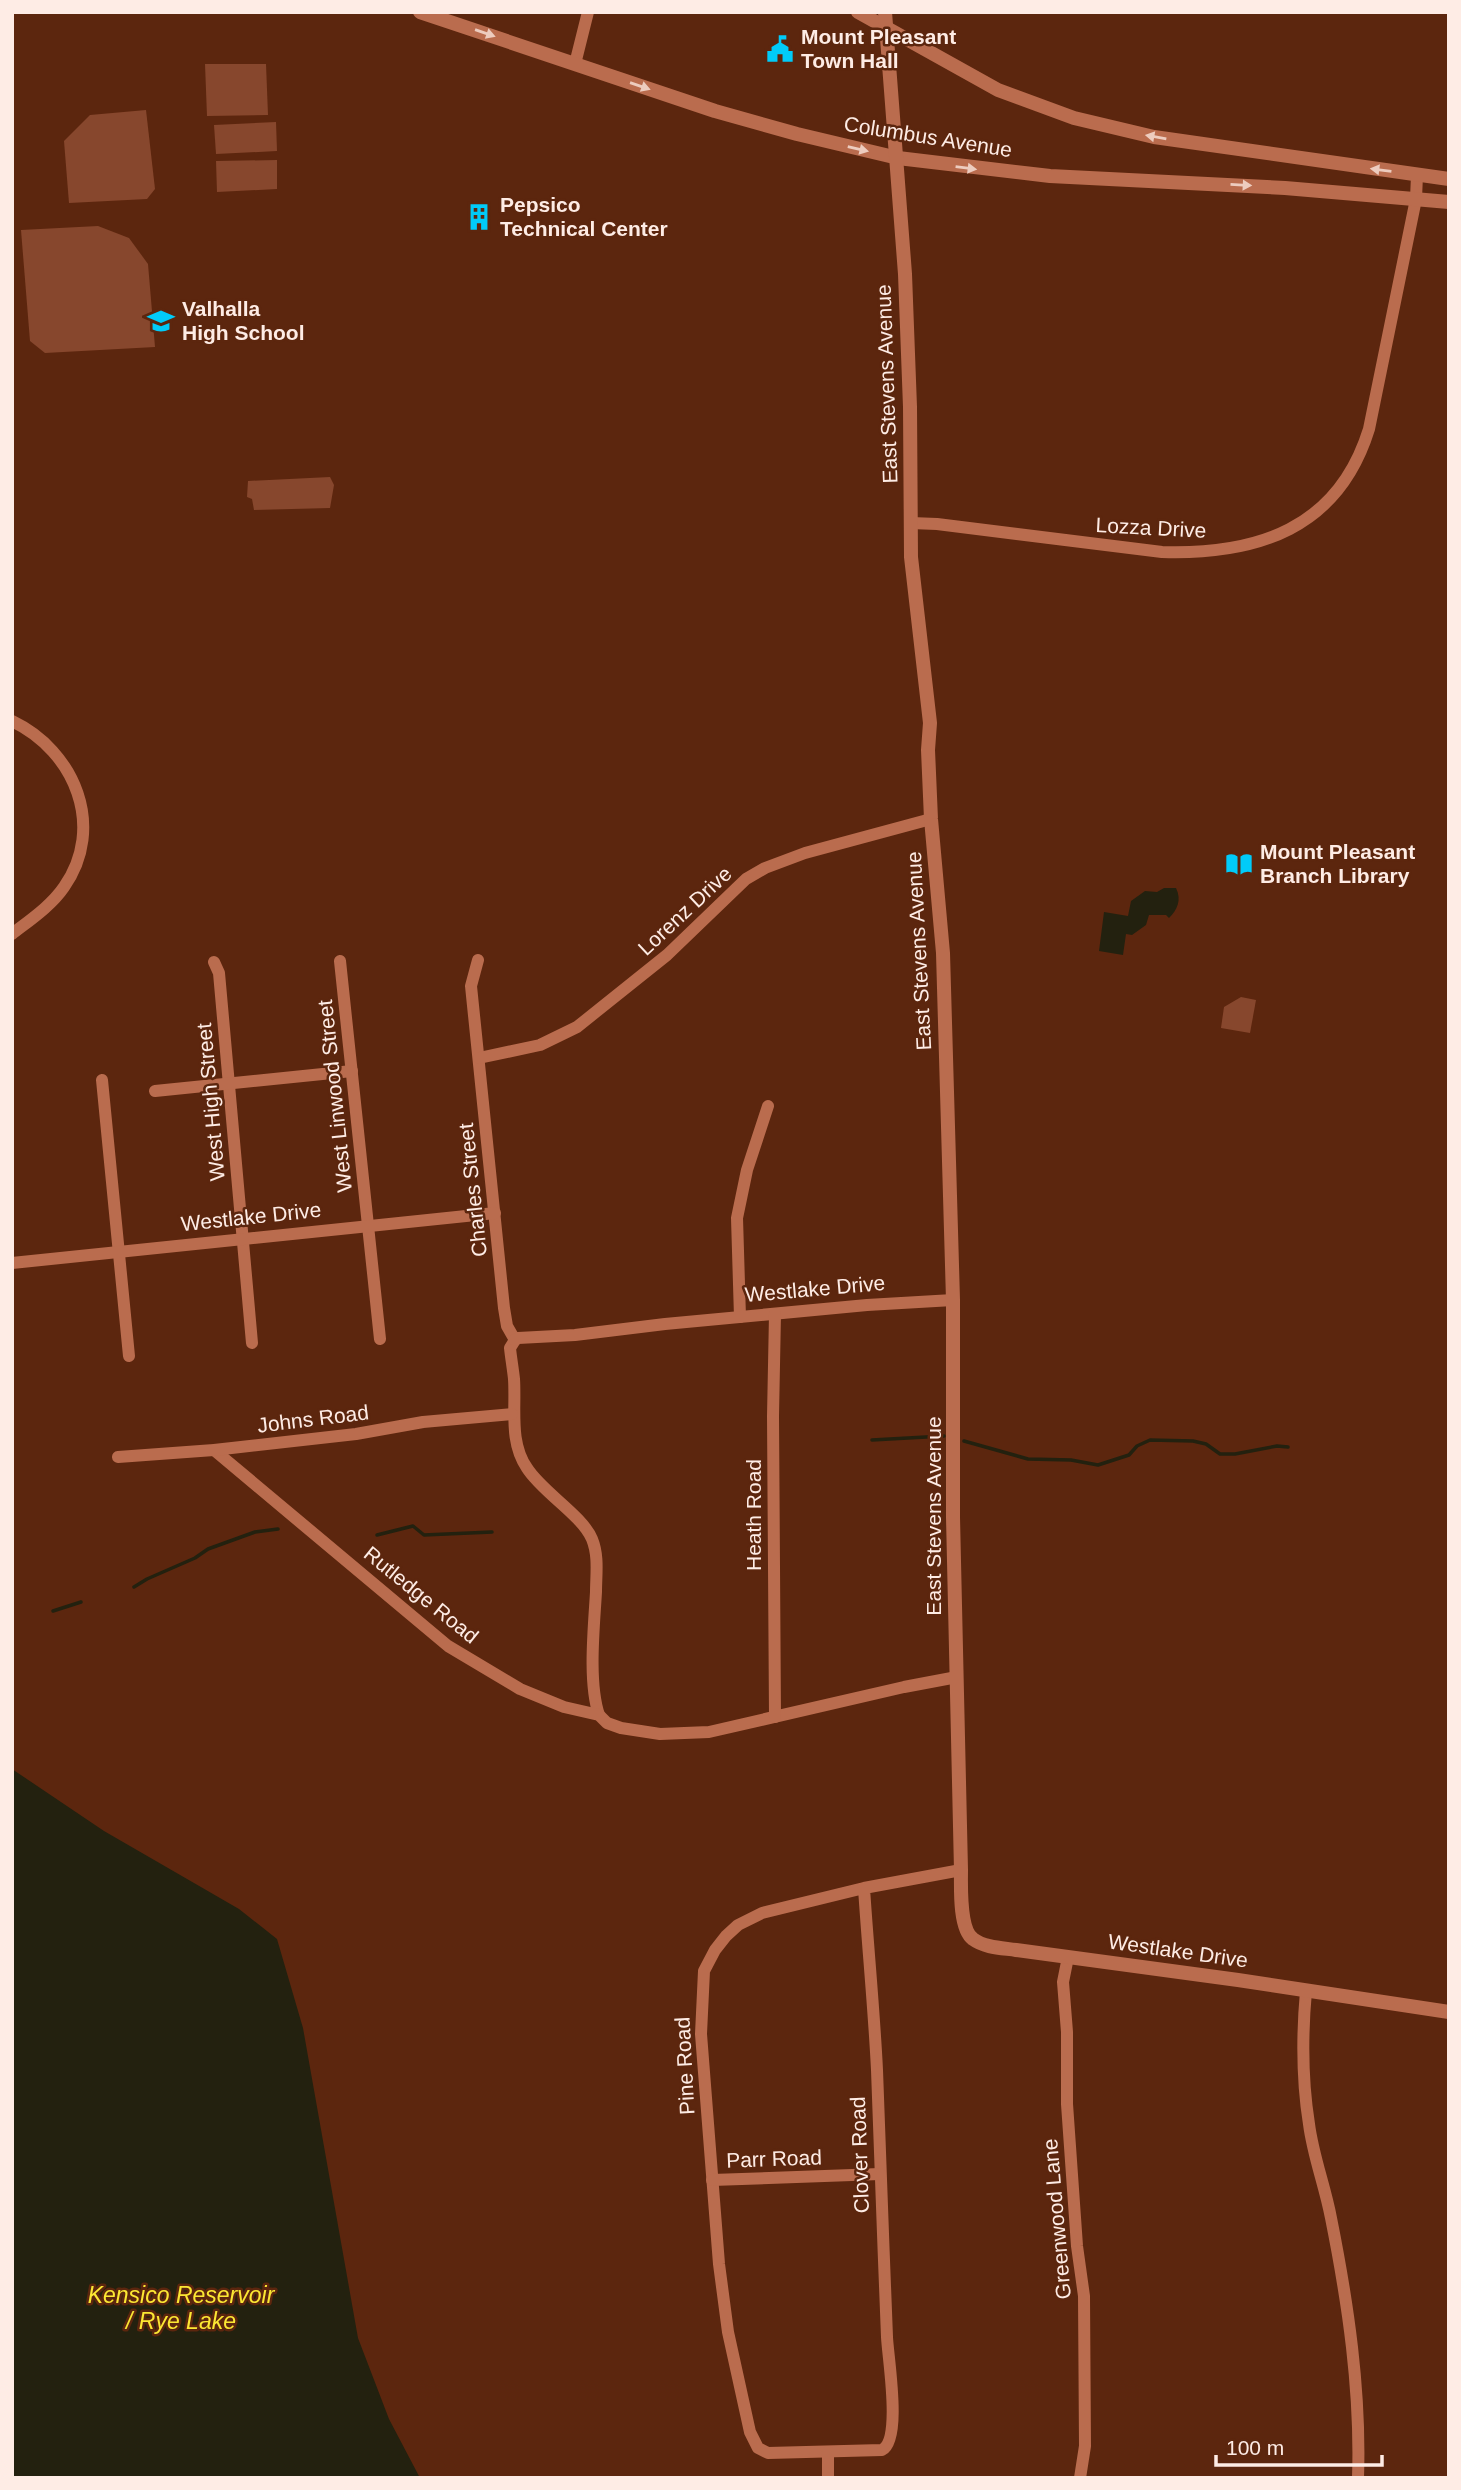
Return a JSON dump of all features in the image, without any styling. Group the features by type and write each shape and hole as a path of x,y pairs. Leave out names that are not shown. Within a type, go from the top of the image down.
{"street":[{"name":"Columbus Avenue","path":"420,12 715,111 898,158 1061,177 1285,188 1449,202"},
{"path":"575,64 589,12"},
{"path":"858,12 998,90 1035,106 1094,124 1164,139 1449,179"},
{"name":"East Stevens Avenue","path":"886,12 898,158 909,383 914,596 930,723 928,750 931,819 943,953 953,1300 953,1517 961,1870"},
{"name":"Lozza Drive","path":"911,523 1162,552 1197,553 1245,547 1269,540 1313,515 1341,486 1365,444 1376,403 1416,199 1417,175"},
{"path":"12,721 37,736 59,757 76,787 82,821 79,856 66,886 42,910 12,933"},
{"name":"Lorenz Drive","path":"479,1058 540,1045 577,1027 667,955 746,879 765,868 805,853 931,819"},
{"name":"Charles Street","path":"478,960 471,986 504,1308 507,1326 515,1340 510,1348 514,1379 512,1414 527,1469 592,1538 597,1562 594,1654 595,1705 598,1715"},
{"name":"West Linwood Street","path":"340,961 380,1339"},
{"name":"West High Street","path":"214,962 219,973 252,1343"},
{"path":"155,1091 352,1071"},
{"path":"102,1080 129,1356"},
{"path":"740,1317 737,1219 747,1170 768,1106"},
{"name":"Westlake Drive","path":"12,1262 495,1213"},
{"name":"Westlake Drive","path":"515,1340 740,1317 953,1300"},
{"name":"Heath Road","path":"775,1314 772,1416 775,1717"},
{"name":"Johns Road","path":"118,1457 214,1450 356,1434 423,1422 512,1414"},
{"name":"Rutledge Road","path":"214,1450 448,1646 520,1689 564,1707 598,1715 607,1723 621,1728 678,1734 709,1732 957,1677"},
{"name":"Westlake Drive","path":"961,1870 965,1925 973,1939 984,1945 1449,2012"},
{"name":"Pine Road","path":"828,2452 768,2453 758,2448 750,2432 729,2332 719,2264 701,2034 704,1971 715,1950 738,1925 762,1913 864,1888 961,1870"},
{"name":"Clover Road","path":"828,2452 886,2449 890,2442 893,2421 887,2349 877,2070 864,1888"},
{"name":"Greenwood Lane","path":"1068,1957 1063,1982 1067,2032 1067,2104 1084,2296 1085,2446 1080,2478"},
{"path":"1306,1991 1303,2022 1304,2071 1309,2124 1331,2216 1352,2336 1358,2478"},
{"name":"Parr Road","path":"712,2179 880,2174"},
{"path":"828,2452 828,2478"}],"shaded area":[{"path":"205,64 266,64 268,115 207,116"},
{"path":"146,110 155,189 147,199 69,203 64,141 90,115"},
{"path":"276,122 277,151 216,154 214,125"},
{"path":"277,160 277,189 217,192 216,161"},
{"path":"98,226 129,238 148,264 155,347 45,353 30,341 21,230"},
{"path":"330,477 334,485 330,508 254,510 252,499 247,497 248,481"},
{"path":"1241,997 1256,1000 1250,1033 1221,1028 1224,1007"}],"water":[{"path":"1164,888 1176,888 1179,897 1169,918 1166,915 1149,915 1146,925 1132,935 1126,934 1123,955 1099,951 1104,912 1128,916 1131,901 1145,891 1157,892"},
{"name":"Kensico Reservoir / Rye Lake","path":"12,1769 104,1831 239,1909 277,1939 303,2028 358,2338 389,2419 420,2478 12,2478"}],"waterway":[{"path":"872,1440 944,1436"},
{"path":"964,1441 1028,1459 1071,1460 1098,1465 1129,1455 1137,1446 1150,1440 1193,1441 1206,1444 1220,1454 1277,1446 1288,1447"},
{"path":"377,1535 413,1526 424,1535 492,1532"},
{"path":"134,1587 208,1549 255,1532 278,1529"},
{"path":"53,1611 81,1602"}],"place":[{"name":"Mount Pleasant Town Hall","path":"780,49"},
{"name":"Pepsico Technical Center","path":"479,217"},
{"name":"Valhalla High School","path":"161,321"},
{"name":"Mount Pleasant Branch Library","path":"1239,864"}]}
